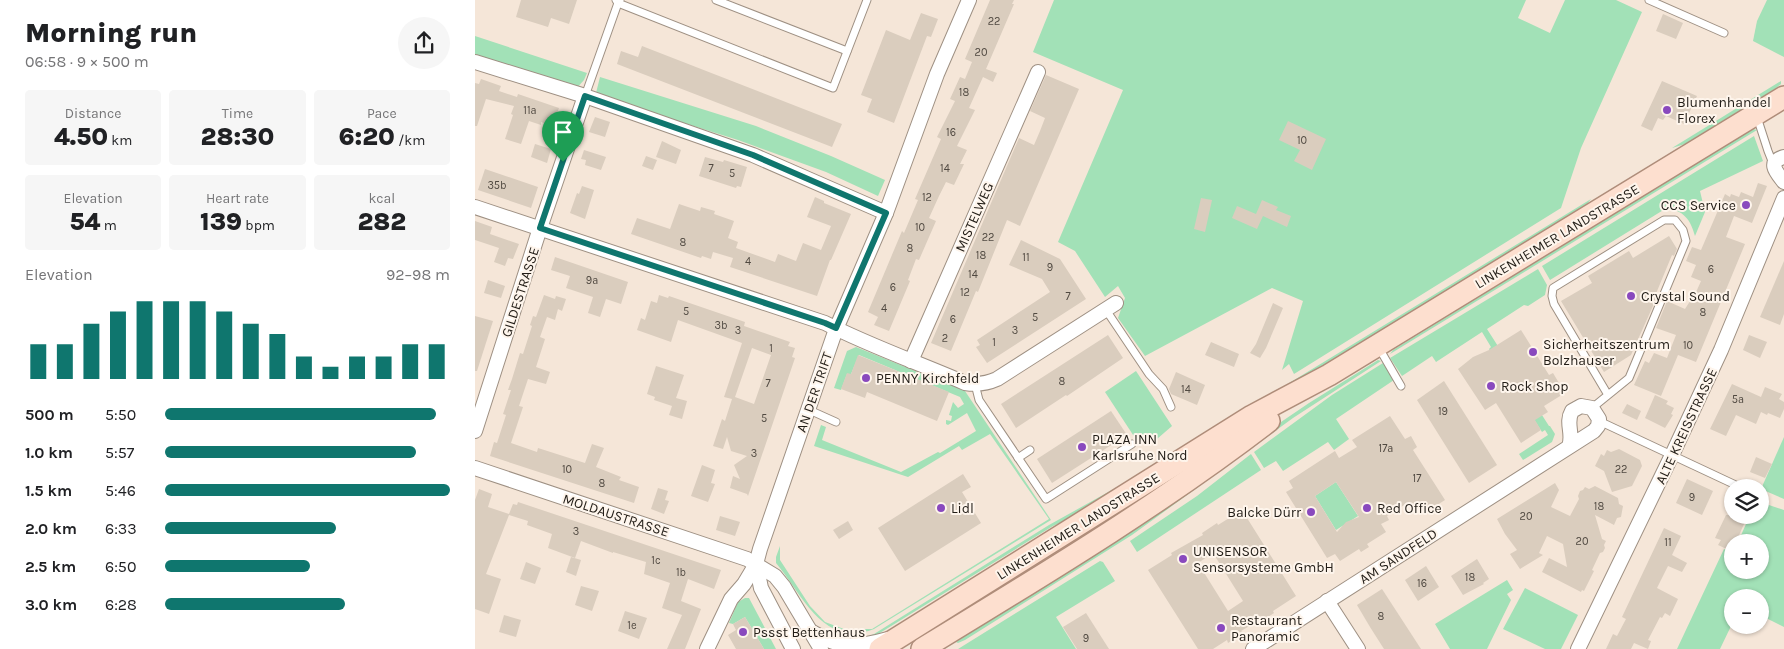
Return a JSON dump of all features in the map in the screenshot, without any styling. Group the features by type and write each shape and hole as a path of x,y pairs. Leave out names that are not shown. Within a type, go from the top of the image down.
{"main road":[{"name":"LINKENHEIMER LANDSTRASSE","path":"880,649 1252,416 1329,375 1784,97"},
{"name":"LINKENHEIMER LANDSTRASSE","path":"922,649 1094,542 1260,428 1329,375"}],"street":[{"name":"AN DER TRIFT","path":"756,564 836,328 886,213 937,74 969,0"},
{"path":"475,62 585,96 753,155 886,213"},
{"name":"MISTELWEG","path":"911,361 1038,72"},
{"name":"GILDESTRASSE","path":"475,431 540,228 585,96"},
{"path":"1779,161 1775,172 1784,182"},
{"name":"ALTE KREISSTRASSE","path":"1578,649 1721,350 1784,198"},
{"path":"475,207 816,320 965,383 983,384 997,379 1111,306"},
{"path":"1569,446 1571,433 1569,421 1572,411 1581,406 1596,414"},
{"name":"AM SANDFELD","path":"1253,649 1594,431 1596,414"},
{"name":"MOLDAUSTRASSE","path":"475,468 720,549 756,564 768,571 779,582 821,649"},
{"path":"707,649 731,599 744,584 756,564"},
{"path":"756,564 761,588 793,649"},
{"path":"1327,601 1358,649"},
{"name":"LINKENHEIMER LANDSTRASSE","path":"810,631 833,644 853,647 906,633"}],"lane":[{"path":"716,0 847,51"},
{"path":"585,96 618,1 833,88 867,0"},
{"path":"1649,0 1724,33"},
{"path":"1756,114 1768,151 1779,161"},
{"path":"1608,395 1554,304 1551,296 1553,288 1664,220 1675,220 1683,230 1686,241 1629,378 1608,395 1596,414 1672,455 1724,480"},
{"path":"1111,306 1149,374 1163,389 1171,406"},
{"path":"1377,346 1401,386"},
{"path":"975,384 979,400 1046,499 1132,444"},
{"path":"807,409 836,422"},
{"path":"1019,458 1030,450"}],"green space":[{"path":"1054,0 1526,0 1518,18 1550,33 1565,0 1616,0 1642,12 1581,148 1561,208 1294,374 1289,364 1282,370 1303,301 1272,288 1145,356 1118,318 1125,298 1118,286 1105,297 1075,251 1058,242 1123,90 1033,52"},
{"path":"1767,0 1784,0 1784,57 1753,41 1757,21"},
{"path":"475,36 587,73 576,89 475,55"},
{"path":"600,77 756,126 885,180 878,196 826,172 738,140 598,96 596,93"},
{"path":"1781,81 1781,84 1775,89 1685,144 1672,148"},
{"path":"1753,129 1757,130 1390,354 1393,350"},
{"path":"1754,136 1763,161 1700,191 1705,212 1695,236 1686,217 1677,211 1665,209 1550,280 1542,266"},
{"path":"1591,199 1587,204 1092,508 1053,526 875,636 860,639 874,634 1049,525 1137,476"},
{"path":"1538,269 1547,285 1545,295 1528,306 1524,305 1487,329 1555,434 1552,442 1523,460 1519,454 1548,435 1545,430 1542,432 1489,349 1491,347 1482,332 1436,362 1432,356 1402,376 1390,358"},
{"path":"856,347 965,391 1051,520 874,629 856,633 841,631 827,625 805,603 776,563 780,546 780,560 810,606 825,622 844,629 872,629 1049,519 990,434 962,450 959,446 908,477 814,446 821,425 826,427 822,440 901,472 938,452 940,453 976,431 967,413 948,425 946,424 946,420 951,421 952,416 949,415 953,402 958,408 964,404 960,397 859,355 851,374 847,374 841,390 834,388 847,351"},
{"path":"1378,360 1381,361 1293,418 1132,535 965,640 956,642 1309,403"},
{"path":"1383,363 1394,380 1336,419 1349,439 1334,450 1328,442 1283,471 1276,461 1264,468 1254,452 1332,395"},
{"path":"1136,371 1172,426 1157,439 1137,441 1105,392"},
{"path":"1784,437 1784,499 1769,492 1769,479 1765,479"},
{"path":"1251,454 1261,470 1137,552 1130,541 1197,496"},
{"path":"1336,482 1358,516 1336,530 1315,496"},
{"path":"1769,505 1784,510 1784,627 1769,620 1769,589 1724,589 1724,634 1727,634 1720,649 1677,649 1724,549 1724,579 1769,579 1769,534 1742,534 1746,524 1769,524"},
{"path":"1100,561 1103,562 1115,581 1056,617 1076,649 958,649"},
{"path":"1507,580 1513,590 1507,594 1511,600 1487,649 1450,649 1435,624"},
{"path":"1525,588 1578,615 1561,649 1545,649 1503,629"},
{"path":"749,598 776,649 764,649 745,617 733,624 729,623 738,602"}],"building":[{"path":"521,0 577,0 569,24 551,18 548,27 516,17"},
{"path":"990,0 1014,0 1012,4 1014,4 986,69 997,73 993,82 983,77 969,108 975,110 957,146 967,150 960,164 964,164 954,185 946,182 929,218 936,221 919,260 916,259 908,280 910,281 889,331 874,325 878,317 868,312 902,231 904,233 918,200 915,199 941,139 937,137 955,101 950,99 960,77 965,79 972,62 965,59"},
{"path":"921,13 938,19 931,37 927,36 894,123 867,112 872,99 861,95 886,30 910,40"},
{"path":"1663,14 1683,23 1676,39 1656,31"},
{"path":"642,46 842,124 832,147 617,64 621,51 638,57"},
{"path":"1046,75 1079,89 1020,226 1007,220 978,292 976,291 951,351 931,343 1019,138 1034,145 1045,118 1030,111"},
{"path":"481,79 501,86 499,91 517,97 518,94 559,108 552,126 541,122 541,125 529,121 521,144 505,139 514,106 486,99 477,126 475,126 475,83 479,84"},
{"path":"1662,81 1697,96 1684,124 1666,116 1663,120 1658,118 1652,131 1641,126"},
{"path":"595,117 610,122 605,137 589,132"},
{"path":"1288,121 1326,139 1312,170 1294,161 1300,150 1279,140"},
{"path":"662,141 681,150 676,164 656,157"},
{"path":"535,144 551,149 547,163 531,157"},
{"path":"584,150 606,157 601,170 585,165 586,160 581,159"},
{"path":"646,156 657,160 653,170 642,166"},
{"path":"705,157 747,167 741,187 737,186 736,188 699,176"},
{"path":"485,169 538,187 531,208 478,190"},
{"path":"1758,183 1767,186 1752,223 1734,216 1726,237 1745,244 1696,362 1678,355 1661,396 1634,385 1645,361 1649,363 1654,353 1667,358 1676,335 1656,328 1667,301 1685,309 1693,299 1701,281 1691,277 1696,265 1686,261 1692,247 1701,250 1725,194 1730,197 1731,194 1739,197 1741,192 1753,197"},
{"path":"582,186 594,190 585,219 570,213 577,193 579,194"},
{"path":"815,197 824,201 824,203 851,214 830,260 817,296 730,267 733,258 713,252 711,259 702,256 701,258 631,234 637,218 670,229 679,204 700,211 701,207 715,211 714,214 734,221 728,238 738,242 736,248 775,262 778,254 796,261 803,243 821,250 831,226 807,217"},
{"path":"1201,198 1212,200 1205,232 1194,229"},
{"path":"1262,200 1278,207 1276,210 1291,216 1287,227 1263,216 1257,229 1232,218 1237,206 1256,214"},
{"path":"475,221 492,227 490,234 519,244 513,259 508,258 505,266 494,262 499,248 475,240"},
{"path":"1669,236 1677,249 1674,256 1672,255 1655,296 1657,297 1631,355 1604,372 1561,301 1592,283 1588,276 1629,251 1633,258"},
{"path":"1021,240 1060,259 1086,299 987,363 976,347 980,345 977,340 1050,292 1042,279 1009,265"},
{"path":"555,257 628,282 621,304 606,299 600,317 588,313 593,297 566,288 570,276 551,270"},
{"path":"1784,261 1784,314 1780,325 1760,317"},
{"path":"488,280 505,286 501,298 484,293"},
{"path":"544,295 555,299 556,296 566,299 562,311 558,309 555,320 547,317 540,337 545,339 536,367 550,372 546,384 528,379 519,406 523,407 511,443 537,452 538,448 585,463 592,444 604,448 596,467 621,477 619,480 639,487 634,503 490,456 494,442 497,443 506,415 503,414 511,390 508,390 520,353 523,354 532,326 530,325 533,316 536,317"},
{"path":"659,295 668,298 669,296 745,322 744,326 790,342 788,346 795,348 792,357 795,358 748,496 730,488 733,476 740,479 734,465 747,456 731,451 727,437 723,449 713,446 722,419 725,421 732,399 724,397 742,343 678,320 671,342 637,330 641,318 645,320 651,301 657,303","holes":["752,348 771,355 754,404 735,397"]},
{"path":"1273,303 1283,308 1260,358 1250,353 1256,344"},
{"path":"475,316 493,321 477,371 475,371"},
{"path":"1521,330 1549,375 1553,373 1565,393 1544,406 1548,412 1535,420 1541,430 1521,443 1496,403 1485,410 1458,369 1473,357 1489,350"},
{"path":"1108,335 1123,358 1016,428 1001,404"},
{"path":"1749,335 1767,342 1760,358 1743,350"},
{"path":"1211,342 1239,354 1234,367 1205,355"},
{"path":"858,355 949,392 937,421 867,392 865,398 841,389 847,373 851,374"},
{"path":"656,366 684,375 676,398 687,401 682,419 669,415 672,406 654,400 655,397 647,394"},
{"path":"1176,372 1205,385 1197,405 1171,394 1169,389"},
{"path":"1444,381 1497,465 1469,483 1417,400"},
{"path":"1732,384 1761,397 1765,387 1782,394 1779,399 1784,402 1784,409 1780,418 1761,412 1756,424 1736,415 1726,436 1710,429"},
{"path":"1655,395 1668,401 1666,404 1674,408 1671,414 1673,415 1665,428 1645,418"},
{"path":"1627,404 1641,411 1637,420 1622,413"},
{"name":"PLAZA INN Karlsruhe Nord","path":"1111,411 1127,435 1052,483 1037,459"},
{"path":"1390,416 1405,439 1411,436 1417,447 1413,450 1445,500 1426,512 1419,501 1416,507 1409,502 1387,516 1389,520 1381,524 1386,532 1367,544 1369,547 1361,552 1359,549 1340,561 1335,554 1327,558 1286,492 1293,488 1289,481 1335,451 1339,458 1357,447 1352,440","holes":["1336,482 1359,517 1346,522 1337,532 1315,496"]},
{"path":"1619,449 1640,460 1642,466 1632,486 1612,492 1604,471 1595,466 1601,454 1604,456 1607,450 1611,452"},
{"path":"1756,457 1772,464 1765,478 1750,472"},
{"path":"702,465 715,470 711,483 715,484 708,502 691,496"},
{"name":"Lidl","path":"963,474 971,487 962,492 981,523 905,571 878,528"},
{"path":"1687,479 1713,491 1702,515 1676,503"},
{"path":"1555,483 1559,490 1551,507 1570,516 1579,499 1580,491 1585,487 1589,489 1595,486 1618,498 1619,504 1623,506 1621,517 1617,518 1614,525 1595,515 1602,539 1606,541 1605,548 1600,553 1584,591 1582,590 1581,592 1542,572 1549,558 1567,567 1563,544 1547,536 1539,553 1543,555 1520,569 1510,554 1517,550 1497,519"},
{"path":"658,488 668,491 665,500 669,501 664,514 651,509"},
{"path":"479,489 492,494 488,507 509,514 513,504 517,505 518,502 721,570 714,589 688,579 681,601 701,609 685,649 667,649 682,615 662,608 670,583 644,574 646,562 613,553 581,541 575,558 548,548 552,534 527,525 528,521 509,515 486,574 501,579 489,614 475,609 475,500"},
{"path":"1242,510 1296,596 1259,623 1258,621 1241,631 1243,633 1228,643 1227,640 1213,649 1198,649 1148,570 1172,555 1171,553 1203,535 1202,533 1217,523 1218,525","holes":["1213,553 1243,601 1228,611 1198,563"]},
{"path":"720,516 740,522 735,536 716,530"},
{"path":"1724,519 1724,524 1744,524 1740,534 1724,534 1724,548 1718,545 1721,540 1715,538"},
{"path":"848,521 853,530 839,539 833,530"},
{"path":"1664,528 1681,536 1672,555 1687,563 1682,572 1668,566 1657,588 1678,599 1670,616 1665,613 1662,618 1660,617 1648,640 1651,641 1648,649 1634,643 1631,649 1606,649 1613,634 1617,636 1626,619 1622,617"},
{"path":"571,557 581,560 576,576 566,572"},
{"path":"1477,559 1489,579 1484,584 1463,595 1451,576"},
{"path":"526,562 541,568 535,584 520,579"},
{"path":"1426,566 1439,587 1418,601 1405,580"},
{"path":"581,586 599,591 592,611 575,605"},
{"path":"1382,589 1421,649 1384,649 1357,605"},
{"path":"625,611 647,618 639,639 618,631"},
{"path":"1086,613 1109,649 1077,649 1063,627"},
{"path":"504,615 521,620 516,637 499,632"},
{"name":"Pssst Bettenhaus","path":"745,617 764,649 736,649 728,635 736,630 733,624"}],"place":[{"name":"Blumenhandel Florex","path":"1667,110"},
{"name":"CCS Service","path":"1746,205"},
{"name":"Crystal Sound","path":"1631,296"},
{"name":"Sicherheitszentrum Bolzhauser","path":"1533,352"},
{"name":"PENNY Kirchfeld","path":"866,378"},
{"name":"Rock Shop","path":"1491,386"},
{"name":"PLAZA INN Karlsruhe Nord","path":"1082,447"},
{"name":"Lidl","path":"941,508"},
{"name":"Red Office","path":"1367,508"},
{"name":"Balcke Dürr","path":"1311,512"},
{"name":"UNISENSOR Sensorsysteme GmbH","path":"1183,559"},
{"name":"Restaurant Panoramic","path":"1221,628"},
{"name":"Pssst Bettenhaus","path":"743,632"}],"route":[{"path":"585,96 753,155 886,213 836,328 540,228 563,162 585,96"}]}
